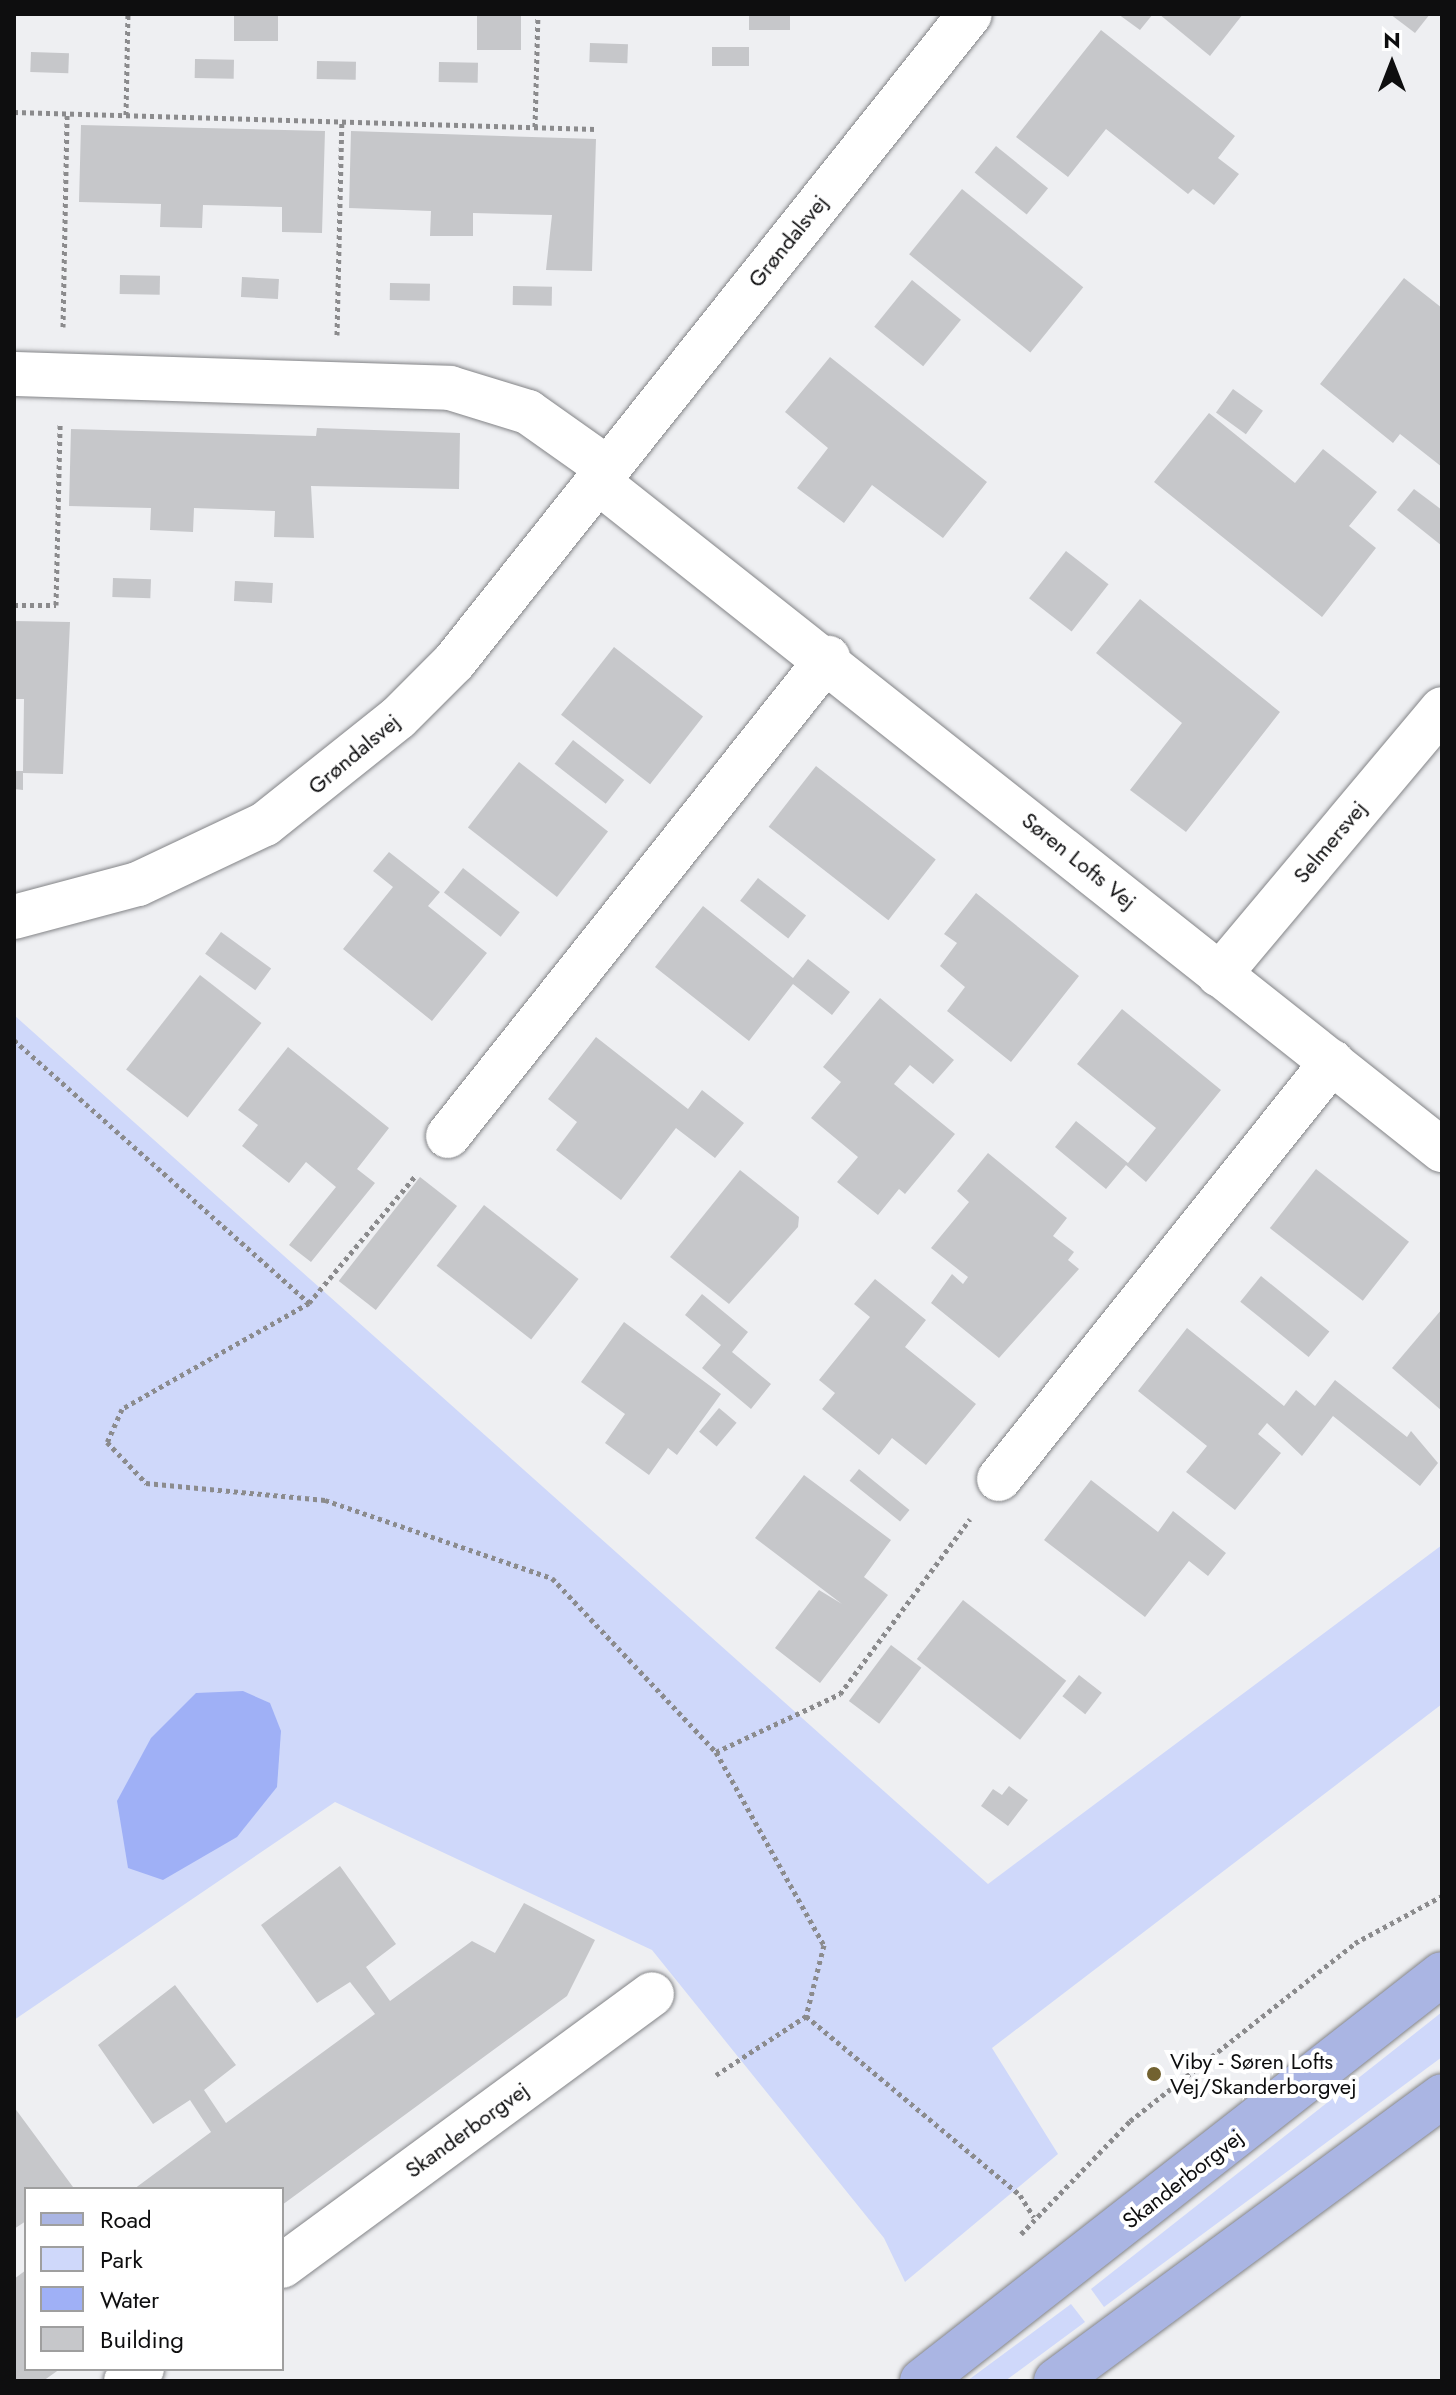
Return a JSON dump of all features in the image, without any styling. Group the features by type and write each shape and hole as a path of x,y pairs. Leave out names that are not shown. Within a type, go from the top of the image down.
{"main road":[{"name":"Skanderborgvej","path":"922,2381 1442,1974"},
{"path":"1056,2381 1442,2096"}],"street":[{"name":"Grøndalsvej","path":"14,917 138,884 265,824 311,792 454,662 970,14"},
{"path":"14,374 336,384 492,395 602,474"},
{"name":"Søren Lofts Vej","path":"602,474 1219,975 1442,1150"},
{"path":"448,1136 828,658"},
{"name":"Selmersvej","path":"1219,975 1442,709"},
{"path":"999,1479 1332,1062"},
{"name":"Skanderborgvej","path":"284,2265 652,1994"}],"path":[{"path":"126,115 128,14"},
{"path":"535,127 538,14"},
{"path":"14,112 596,129"},
{"path":"336,384 342,122"},
{"path":"14,1040 309,1303"},
{"path":"448,1136 309,1303 122,1409 107,1442 146,1483 325,1500 552,1578 716,1752 824,1945 806,2016 716,2075"},
{"path":"716,1752 840,1694 999,1479"},
{"path":"1016,2242 1034,2217 1130,2121 1342,1953 1442,1896"},
{"path":"806,2016 1020,2195 1067,2268"}],"green space":[{"path":"14,1015 988,1884 1442,1545 1442,1704 992,2048 1058,2154 905,2282 884,2238 652,1950 335,1802 14,2020"},
{"path":"1442,2012 1442,2057 1104,2307 1091,2289"},
{"path":"1071,2304 1085,2322 1005,2381 967,2381"}],"water":[{"path":"243,1691 270,1703 281,1731 277,1787 237,1837 163,1880 128,1868 117,1801 151,1738 196,1693"}],"building":[{"path":"234,14 278,14 278,41 234,41"},
{"path":"477,14 521,14 521,50 477,50"},
{"path":"749,14 790,14 790,30 749,30"},
{"path":"1118,14 1153,14 1140,30"},
{"path":"1159,14 1243,14 1210,56"},
{"path":"1390,14 1430,14 1415,33"},
{"path":"1101,30 1235,136 1218,158 1239,174 1214,205 1193,189 1188,194 1106,129 1068,177 1016,137"},
{"path":"590,43 628,44 627,63 589,62"},
{"path":"712,47 749,47 749,66 712,66"},
{"path":"31,52 69,53 68,73 30,72"},
{"path":"195,59 234,60 234,79 195,78"},
{"path":"317,61 356,62 356,80 317,79"},
{"path":"439,62 478,63 478,83 439,82"},
{"path":"81,125 325,131 322,233 282,232 282,207 203,205 202,228 160,227 161,204 79,202"},
{"path":"351,131 596,139 592,271 546,270 552,215 473,213 473,236 430,236 431,211 349,208"},
{"path":"996,146 1048,188 1027,215 975,172"},
{"path":"962,189 1083,287 1030,352 909,254"},
{"path":"120,275 160,276 160,295 120,294"},
{"path":"242,277 279,279 278,299 241,297"},
{"path":"1404,278 1442,308 1442,467 1400,434 1393,443 1320,384"},
{"path":"912,280 961,320 923,366 874,327"},
{"path":"390,283 430,284 430,301 390,300"},
{"path":"513,286 552,287 552,306 513,305"},
{"path":"830,357 987,482 943,538 872,485 844,523 797,488 828,448 785,412"},
{"path":"1233,389 1263,411 1246,434 1216,412"},
{"path":"1209,413 1295,483 1323,449 1377,492 1349,526 1376,548 1322,617 1154,482"},
{"path":"317,428 460,433 459,489 311,486 314,538 274,537 275,511 194,508 193,532 150,530 151,508 69,506 71,429 316,436"},
{"path":"1414,489 1442,510 1442,546 1397,510"},
{"path":"1066,551 1109,584 1072,632 1029,598"},
{"path":"113,578 151,579 150,598 112,597"},
{"path":"235,581 273,583 272,603 234,601"},
{"path":"1140,599 1280,712 1186,832 1130,790 1182,723 1096,653"},
{"path":"14,621 70,622 63,774 23,773 23,790 14,789 14,771 23,771 24,699 14,699"},
{"path":"614,647 703,717 650,784 561,715"},
{"path":"573,740 624,780 606,804 555,764"},
{"path":"519,762 608,832 557,897 468,827"},
{"path":"816,766 936,860 888,920 769,827"},
{"path":"389,852 440,892 428,906 487,953 432,1021 343,949 393,887 373,871"},
{"path":"463,868 520,912 501,937 444,892"},
{"path":"758,878 806,916 788,938 740,901"},
{"path":"976,893 1079,976 1011,1062 947,1011 965,987 940,966 957,943 944,934"},
{"path":"703,906 793,978 808,959 850,992 832,1015 793,984 749,1041 655,967"},
{"path":"221,932 271,968 255,990 205,954"},
{"path":"200,975 261,1023 188,1118 126,1070"},
{"path":"880,998 954,1060 933,1084 910,1065 894,1084 955,1134 905,1194 899,1189 878,1215 837,1182 858,1157 811,1118 841,1082 823,1067"},
{"path":"1122,1009 1221,1090 1146,1182 1126,1165 1106,1189 1055,1147 1076,1121 1128,1163 1156,1128 1077,1064"},
{"path":"596,1037 688,1109 702,1090 744,1123 715,1158 676,1128 621,1200 556,1150 577,1122 548,1099"},
{"path":"288,1047 389,1128 357,1169 375,1183 311,1262 289,1245 336,1187 306,1162 289,1183 242,1146 258,1125 238,1110"},
{"path":"988,1153 1067,1218 1053,1236 1074,1252 1068,1260 1079,1269 999,1358 931,1303 952,1274 963,1284 968,1277 931,1248 969,1202 957,1191"},
{"path":"1316,1169 1409,1242 1363,1301 1270,1228"},
{"path":"740,1170 799,1217 798,1227 729,1304 670,1257"},
{"path":"420,1177 457,1206 376,1310 339,1281"},
{"path":"484,1205 579,1279 531,1340 437,1266"},
{"path":"1261,1276 1329,1331 1309,1357 1240,1302"},
{"path":"875,1279 926,1320 905,1347 976,1404 926,1465 892,1438 879,1455 822,1409 835,1393 819,1380 870,1317 854,1304"},
{"path":"702,1294 748,1332 732,1352 771,1384 751,1409 702,1368 721,1345 685,1315"},
{"path":"1442,1309 1442,1411 1392,1368"},
{"path":"624,1322 721,1394 677,1455 668,1448 649,1475 605,1443 625,1414 581,1382"},
{"path":"1187,1328 1284,1406 1296,1390 1315,1406 1335,1380 1407,1437 1411,1431 1438,1463 1420,1486 1333,1416 1302,1456 1267,1423 1258,1434 1281,1453 1235,1510 1186,1472 1207,1446 1138,1391"},
{"path":"719,1408 737,1423 717,1447 699,1432"},
{"path":"859,1469 910,1510 900,1522 850,1481"},
{"path":"804,1475 891,1540 864,1577 888,1595 820,1683 775,1648 819,1590 842,1604 755,1538"},
{"path":"1091,1480 1158,1532 1173,1511 1226,1553 1208,1576 1189,1561 1145,1617 1044,1540"},
{"path":"963,1600 1066,1681 1020,1740 917,1659"},
{"path":"891,1645 921,1668 879,1724 849,1701"},
{"path":"1079,1675 1102,1693 1085,1714 1062,1696"},
{"path":"1009,1786 1028,1800 1008,1826 981,1806 993,1789 1002,1795"},
{"path":"340,1866 396,1944 366,1967 390,2001 472,1941 495,1953 524,1903 595,1940 567,1996 284,2204 284,2187 137,2187 211,2132 190,2100 153,2124 98,2045 175,1985 236,2065 204,2090 226,2123 375,2014 350,1982 317,2003 261,1925"},
{"path":"14,2107 73,2187 24,2187 24,2222 14,2229"},
{"path":"24,2272 24,2371 57,2371 43,2381 14,2381 14,2279"}],"place":[{"name":"Viby - Søren Lofts Vej/Skanderborgvej","path":"1154,2074"}]}
